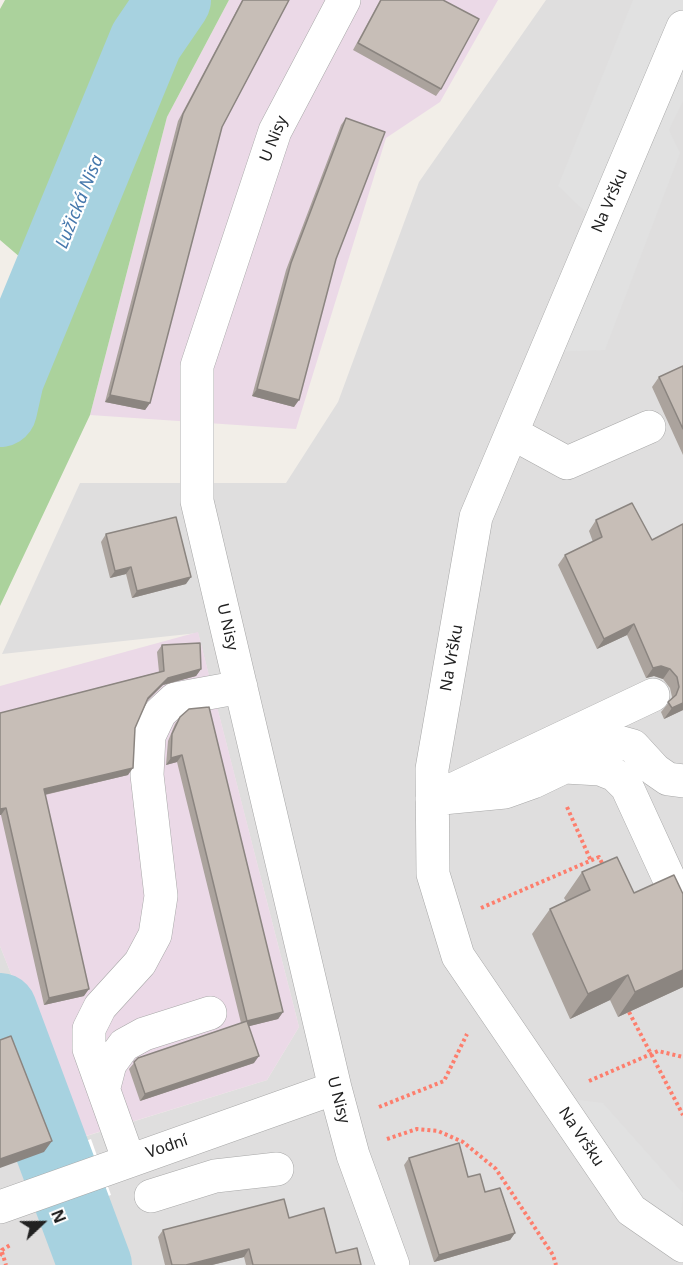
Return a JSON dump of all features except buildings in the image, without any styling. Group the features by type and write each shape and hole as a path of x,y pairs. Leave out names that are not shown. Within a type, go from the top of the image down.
{"street":[{"name":"U Nisy","path":"344,0 275,131 197,366 197,501 335,1088 353,1155 393,1265"},
{"name":"Na Vršku","path":"683,27 476,517 432,769 434,874 458,956 631,1210 683,1246"},
{"path":"512,433 567,463 649,427"},
{"path":"116,1165 104,1087 89,1049 89,1029 100,1007 140,963 155,935 161,896 147,775 149,736 160,713 175,699 241,687"},
{"path":"432,799 653,694"},
{"path":"432,799 504,792 606,747 622,743 633,746 655,770 668,779 683,781"},
{"path":"558,770 600,769 615,775 627,787 683,909"},
{"path":"104,1087 110,1064 124,1045 144,1034 210,1013"},
{"name":"Vodní","path":"0,1207 335,1088"},
{"path":"164,1148 165,1191 215,1176 277,1169"}],"path":[{"path":"558,770 591,861"},
{"path":"477,909 599,857 608,877"},
{"path":"629,1012 683,1115"},
{"path":"370,1111 444,1081 470,1027"},
{"path":"580,1086 658,1050 683,1057"},
{"path":"381,1142 400,1133 417,1129 438,1131 463,1142 496,1168 553,1256 556,1265"},
{"path":"0,1245 6,1265"}],"shaded area":[{"path":"229,0 498,0 440,102 386,138 296,429 90,415 167,117"},
{"path":"546,0 683,0 683,1265 0,1265 0,946 77,1139 267,1080 299,1027 198,633 2,654 80,483 286,483 338,402 419,182"},
{"path":"633,0 683,0 683,101 669,130 680,153 605,350 546,352 599,225 558,186"},
{"path":"198,632 299,1027 267,1080 76,1139 0,946 0,686"},
{"path":"554,1097 603,1103 683,1193 678,1243"}],"green space":[{"path":"5,0 229,0 167,117 90,415 0,606 0,303 21,258 0,240 0,9"}],"pier":[{"path":"91,1139 111,1195 50,1216 29,1161"}],"waterway":[{"name":"Lužická Nisa","path":"0,410 7,379 146,41 174,0"},
{"name":"Lužická Nisa","path":"0,1010 95,1265"}]}
